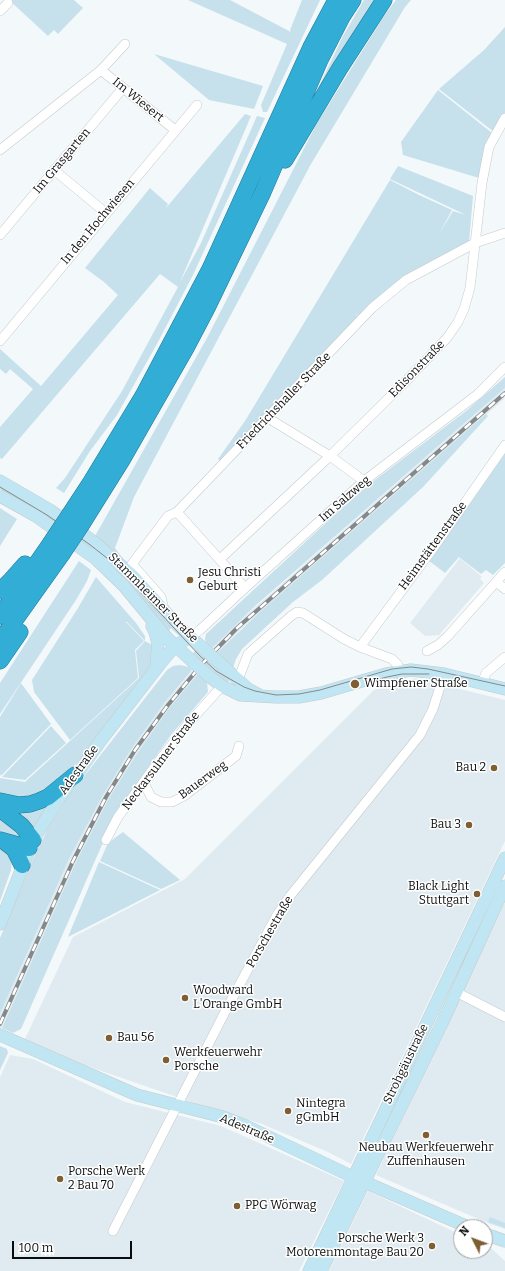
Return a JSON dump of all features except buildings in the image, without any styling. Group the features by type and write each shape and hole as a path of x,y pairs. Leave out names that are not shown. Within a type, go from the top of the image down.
{"highway":[{"path":"298,75 304,44 324,0"},
{"path":"76,519 91,482 143,396 200,288 235,216 311,47 336,0"},
{"path":"0,641 22,610 56,549 76,519 122,460 186,348 207,308 262,192 320,60 342,17 353,0"},
{"path":"262,192 290,154 340,68 384,0"},
{"path":"0,591 28,560 56,549"},
{"path":"0,616 56,549"},
{"path":"0,661 20,632 22,610"},
{"path":"0,801 19,805 38,802 59,790 75,775"},
{"path":"0,809 22,826 31,844"},
{"path":"3,841 31,844"},
{"path":"3,841 14,849 22,865"}],"main road":[{"name":"Stammheimer Straße","path":"0,481 50,510 96,543 133,576 164,611 190,637 248,689 260,695"},
{"name":"Stammheimer Straße","path":"0,496 36,516 96,559 124,586 175,646 210,677 222,686 240,695 299,697 321,693 399,671 418,671 444,674 505,689"},
{"path":"145,612 157,639 158,655 156,669"},
{"name":"Adestraße","path":"0,924 31,844 56,803 75,775 156,669 175,646 190,637"},
{"name":"Strohgäustraße","path":"309,1271 359,1180 456,992 505,858"},
{"name":"Strohgäustraße","path":"321,1271 444,986 483,918 505,886"},
{"path":"444,986 456,992"},
{"name":"Adestraße","path":"5,1038 137,1095 223,1117 246,1126 359,1180 453,1221"},
{"path":"493,1237 505,1242"}],"street":[{"path":"0,11 8,3"},
{"path":"0,150 101,70 125,44"},
{"name":"Im Wiesert","path":"101,70 175,130"},
{"name":"Im Grasgarten","path":"0,235 123,88"},
{"name":"In den Hochwiesen","path":"0,340 197,104"},
{"name":"Edisonstraße","path":"220,559 330,456 405,382 447,338 458,322 464,309 470,288 482,183 489,147 505,118"},
{"path":"54,170 106,213"},
{"name":"Friedrichshaller Straße","path":"164,611 161,597 132,564 168,516 177,512 372,308 406,280 475,243 505,232"},
{"name":"Im Salzweg","path":"190,637 200,630 364,481 478,394 505,367"},
{"path":"268,418 330,456 364,481"},
{"name":"Heimstättenstraße","path":"360,647 434,547 505,445"},
{"path":"177,512 245,588"},
{"path":"427,651 448,636 505,572"},
{"path":"496,582 505,589"},
{"path":"238,680 248,654 297,612 303,613 344,639 360,647 392,659 398,665 399,671"},
{"path":"482,683 486,673 505,658"},
{"name":"Porschestraße","path":"113,1231 277,915 290,896 420,735 433,710 444,674"},
{"name":"Neckarsulmer Straße","path":"106,840 118,817 162,757 187,725 222,686"},
{"name":"Bauerweg","path":"144,783 151,797 161,802 172,802 184,796 236,756 240,746"},
{"path":"456,992 505,1017"}],"shaded area":[{"path":"9,0 74,0 83,8 58,34 54,30 48,36"},
{"path":"188,0 230,0 291,32 290,30 302,0 320,0 267,112 263,112 261,105 287,44"},
{"path":"364,0 378,0 314,97 343,36"},
{"path":"396,0 411,0 405,7 311,164 134,497 115,548 128,565 95,536 207,338 316,125 384,16"},
{"path":"505,27 505,114 494,132 439,89 484,50"},
{"path":"154,54 263,86 254,109 209,100"},
{"path":"438,90 492,133 479,178 403,155 401,142"},
{"path":"245,114 251,116 180,282 201,243 257,116 265,118 193,275 158,342 117,415 90,451 64,493 56,488 65,478 122,391 178,287 160,274 2,459 0,458 0,427 33,389 10,369 6,374 0,369 0,349 41,386 118,295 85,268 150,188 168,204 166,208"},
{"path":"398,166 473,196 469,242 407,275 360,317 354,313 360,318 222,463 218,459 245,421 390,180 452,210 439,234 453,211 466,215 390,179"},
{"path":"505,377 505,388 255,606 212,648 206,643 206,634 367,486 466,411"},
{"path":"505,388 504,399 240,630 205,666 170,707 138,752 109,798 76,862 0,1032 0,1014 69,859 103,795 132,748 165,702 212,648 235,625"},
{"path":"486,414 488,416 423,487 322,580 293,602 242,649 233,668 217,653 260,612"},
{"path":"505,451 505,563 493,575 486,570 481,574 459,557 445,573 428,560"},
{"path":"0,508 17,519 0,546"},
{"path":"92,543 110,558 173,626 168,631 87,550"},
{"path":"460,558 482,577 480,579 484,583 439,635 425,636 410,623"},
{"path":"79,561 91,570 87,581 0,714 0,683"},
{"path":"96,577 136,623 145,636 145,641 127,622 125,623 127,623 144,641 135,650 138,678 70,740 34,692 32,680"},
{"path":"145,641 156,647 152,662 143,680 59,783 39,796 22,799 0,796 0,778 25,782 139,678 136,651"},
{"path":"196,650 224,675 230,678 228,682 240,688 239,692 191,655"},
{"path":"180,665 189,667 192,670 165,702 132,748 103,795 69,859 0,1014 0,938 33,859 48,828 67,798 167,670 173,666"},
{"path":"198,674 207,682 208,692 171,735 116,813 21,1029 13,1033 2,1028 76,862 109,798 138,752 170,707"},
{"path":"414,678 505,700 505,841 351,1164 328,1152 262,1124 206,1107 84,1065 25,1039 73,937 185,879 374,690"},
{"path":"21,683 51,724 1,776 0,717"},
{"path":"51,726 66,743 25,780 2,777"},
{"path":"50,802 32,831 0,807"},
{"path":"0,818 21,832 26,840 0,834"},
{"path":"123,832 180,880 161,889 100,861 108,843"},
{"path":"0,849 12,858 11,870 0,901"},
{"path":"99,862 160,890 68,937"},
{"path":"505,902 505,1229 493,1225 493,1219 478,1219 376,1175"},
{"path":"0,1046 7,1049 8,1053 0,1070"},
{"path":"10,1055 33,1059 125,1102 221,1126 344,1181 299,1271 0,1271 0,1077"},
{"path":"368,1191 453,1231 453,1259 493,1259 493,1250 505,1261 505,1271 329,1271"},
{"path":"490,1217 505,1223 505,1228 493,1224 493,1219 489,1219"}],"tram line":[{"path":"0,487 47,515 112,562 199,655 216,671 244,687 255,691 276,695 299,694 320,690 392,669 411,667 428,669 505,686"},
{"path":"368,682 402,674 429,674"}],"railway":[{"path":"0,1024 73,861 106,797 135,750 168,705 202,664 237,628 505,393"}],"place":[{"name":"Jesu Christi Geburt","path":"190,580"},
{"name":"Wimpfener Straße","path":"355,684"},
{"name":"Bau 2","path":"494,768"},
{"name":"Bau 3","path":"469,825"},
{"name":"Black Light Stuttgart","path":"477,894"},
{"name":"Woodward L'Orange GmbH","path":"185,998"},
{"name":"Bau 56","path":"109,1038"},
{"name":"Werkfeuerwehr Porsche","path":"166,1060"},
{"name":"Nintegra gGmbH","path":"288,1111"},
{"name":"Neubau Werkfeuerwehr Zuffenhausen","path":"426,1135"},
{"name":"Porsche Werk 2 Bau 70","path":"60,1179"},
{"name":"PPG Wörwag","path":"237,1206"},
{"name":"Porsche Werk 3 Motorenmontage Bau 20","path":"432,1246"}]}
